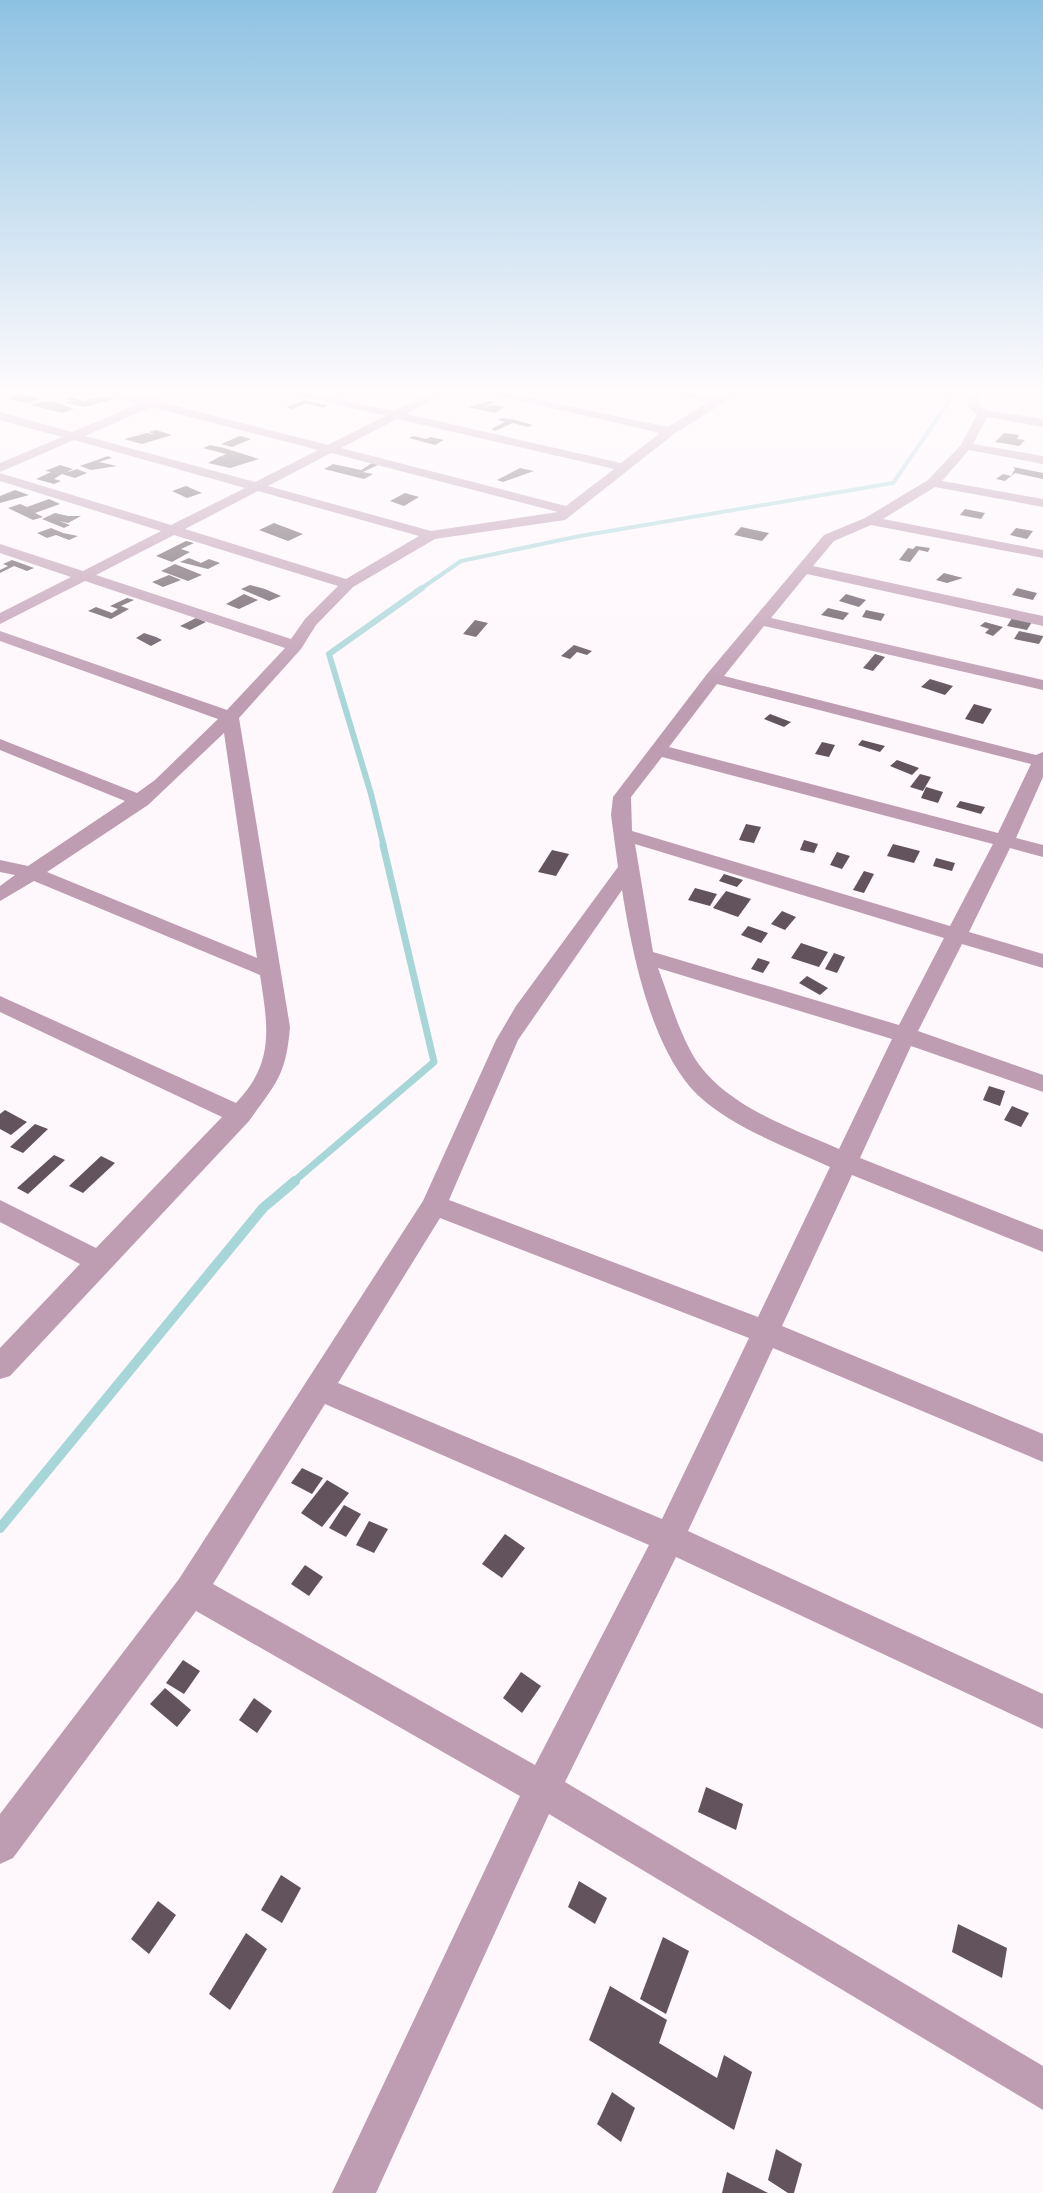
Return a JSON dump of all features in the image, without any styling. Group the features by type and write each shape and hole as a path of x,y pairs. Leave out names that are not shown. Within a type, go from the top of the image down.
{"street":[{"path":"62,495 348,584"},
{"path":"0,619 238,495"},
{"path":"290,495 431,535 547,520 570,511 589,495"},
{"path":"509,495 570,511"},
{"path":"913,495 870,521 829,538 713,678 622,797 620,815 643,956 679,1053 709,1091 759,1124 844,1162 1043,1241"},
{"path":"1001,495 1043,503"},
{"path":"870,521 1043,554"},
{"path":"0,895 141,801 230,717 295,646 310,622 348,584 431,535"},
{"path":"0,548 295,646"},
{"path":"802,568 1043,621"},
{"path":"762,621 1043,685"},
{"path":"0,636 230,717"},
{"path":"360,2191 542,1789 669,1538 768,1333 844,1162 1042,760 713,678"},
{"path":"0,1367 240,1115 254,1099 275,1064 279,1027 230,717"},
{"path":"0,744 141,801"},
{"path":"658,750 1043,851"},
{"path":"624,835 1043,961"},
{"path":"0,866 31,873 269,971"},
{"path":"0,1845 191,1590 434,1205 507,1040 524,1011 629,866"},
{"path":"643,956 905,1035 1043,1084"},
{"path":"0,1003 240,1115"},
{"path":"434,1205 768,1333 1043,1448"},
{"path":"0,1210 100,1262"},
{"path":"319,1388 669,1538 1043,1712"},
{"path":"191,1590 542,1789 1043,2089"}],"building":[{"path":"2,495 28,495 0,503"},
{"path":"401,495 419,497 404,506 390,501"},
{"path":"49,499 60,504 35,513 43,517 33,520 8,508 20,504 27,507"},
{"path":"965,509 985,513 981,519 960,515"},
{"path":"55,513 81,516 68,523 59,521 70,525 64,528 42,519"},
{"path":"274,523 303,534 288,541 259,530"},
{"path":"741,527 769,533 762,541 734,535"},
{"path":"51,528 78,536 69,540 56,535 47,538 37,533"},
{"path":"1016,528 1033,531 1027,539 1010,535"},
{"path":"186,541 194,543 181,549 190,552 172,562 156,556"},
{"path":"908,548 930,548 928,552 919,550 910,562 899,560"},
{"path":"189,558 201,563 209,559 220,563 208,569 180,562"},
{"path":"12,560 34,568 27,571 14,566 0,573 8,566 3,564"},
{"path":"175,564 202,575 188,581 161,571"},
{"path":"944,573 963,578 947,583 936,580"},
{"path":"169,575 181,580 163,587 152,582"},
{"path":"250,585 281,596 269,601 241,589"},
{"path":"1017,588 1037,593 1033,600 1012,595"},
{"path":"244,594 258,600 239,609 226,604"},
{"path":"846,594 866,600 859,607 839,601"},
{"path":"127,598 134,600 121,606 129,609 111,619 88,611 96,607 112,613 118,609 110,606"},
{"path":"828,608 849,613 843,620 821,615"},
{"path":"866,610 885,614 881,621 862,617"},
{"path":"196,618 206,622 190,630 180,626"},
{"path":"1012,618 1032,622 1027,630 1007,626"},
{"path":"475,620 488,623 476,637 463,634"},
{"path":"985,622 1003,627 993,636 985,633 989,629 980,626"},
{"path":"1019,631 1043,637 1039,644 1014,639"},
{"path":"144,633 162,640 151,646 136,638"},
{"path":"574,645 592,651 587,655 577,652 570,659 561,656"},
{"path":"875,654 885,657 873,671 863,668"},
{"path":"930,679 953,686 945,695 921,687"},
{"path":"974,704 992,709 983,724 965,719"},
{"path":"770,714 791,722 784,727 764,719"},
{"path":"862,740 885,746 880,752 858,745"},
{"path":"822,742 835,745 829,757 815,754"},
{"path":"897,760 919,768 912,775 890,766"},
{"path":"920,774 931,777 923,791 910,787"},
{"path":"926,787 943,792 938,803 921,798"},
{"path":"960,801 985,807 981,814 956,807"},
{"path":"746,824 761,827 754,843 739,840"},
{"path":"804,840 818,844 814,853 800,850"},
{"path":"893,844 920,851 914,863 887,856"},
{"path":"552,850 569,854 556,876 538,872"},
{"path":"837,852 850,856 842,869 830,865"},
{"path":"936,858 955,863 952,871 933,866"},
{"path":"864,871 874,874 864,893 853,890"},
{"path":"724,874 743,880 737,887 719,881"},
{"path":"695,888 717,894 710,906 688,900"},
{"path":"726,891 751,899 738,917 713,908"},
{"path":"782,911 796,917 785,930 771,924"},
{"path":"748,926 768,933 761,943 741,935"},
{"path":"801,943 828,952 819,967 791,958"},
{"path":"834,953 845,957 837,973 825,969"},
{"path":"758,958 770,962 763,973 751,969"},
{"path":"807,976 828,988 820,995 799,983"},
{"path":"989,1086 1005,1091 1000,1106 983,1100"},
{"path":"1012,1106 1029,1113 1021,1127 1004,1120"},
{"path":"5,1110 27,1122 11,1135 0,1129 0,1114"},
{"path":"35,1124 48,1129 23,1153 10,1147"},
{"path":"54,1155 65,1160 28,1194 17,1188"},
{"path":"101,1156 115,1163 83,1193 69,1186"},
{"path":"302,1468 323,1478 312,1494 291,1483"},
{"path":"327,1480 349,1493 322,1527 301,1513"},
{"path":"344,1505 361,1514 346,1537 329,1528"},
{"path":"369,1521 388,1529 374,1553 356,1545"},
{"path":"505,1534 525,1548 502,1578 482,1564"},
{"path":"305,1565 323,1577 309,1596 291,1584"},
{"path":"183,1660 200,1671 184,1694 166,1683"},
{"path":"521,1672 541,1686 522,1713 503,1698"},
{"path":"165,1688 191,1710 177,1727 150,1704"},
{"path":"254,1698 272,1711 257,1733 239,1720"},
{"path":"706,1787 743,1804 736,1830 698,1812"},
{"path":"281,1875 301,1888 282,1923 261,1910"},
{"path":"579,1881 607,1898 595,1924 568,1907"},
{"path":"158,1901 176,1915 149,1954 131,1939"},
{"path":"958,1924 1007,1948 1002,1978 952,1952"},
{"path":"246,1933 267,1949 230,2010 209,1994"},
{"path":"663,1937 689,1951 666,2014 640,1999"},
{"path":"610,1986 667,2020 659,2043 717,2078 724,2055 752,2072 734,2130 589,2040"},
{"path":"612,2092 635,2108 621,2142 597,2124"},
{"path":"776,2149 802,2164 794,2193 788,2193 768,2180"},
{"path":"727,2172 768,2193 722,2193"}],"waterway":[{"path":"419,590 461,561 580,536 820,495"},
{"path":"384,847 329,654 422,588"},
{"path":"292,1183 434,1062 383,845"},
{"path":"0,1528 263,1208 295,1181"}]}
